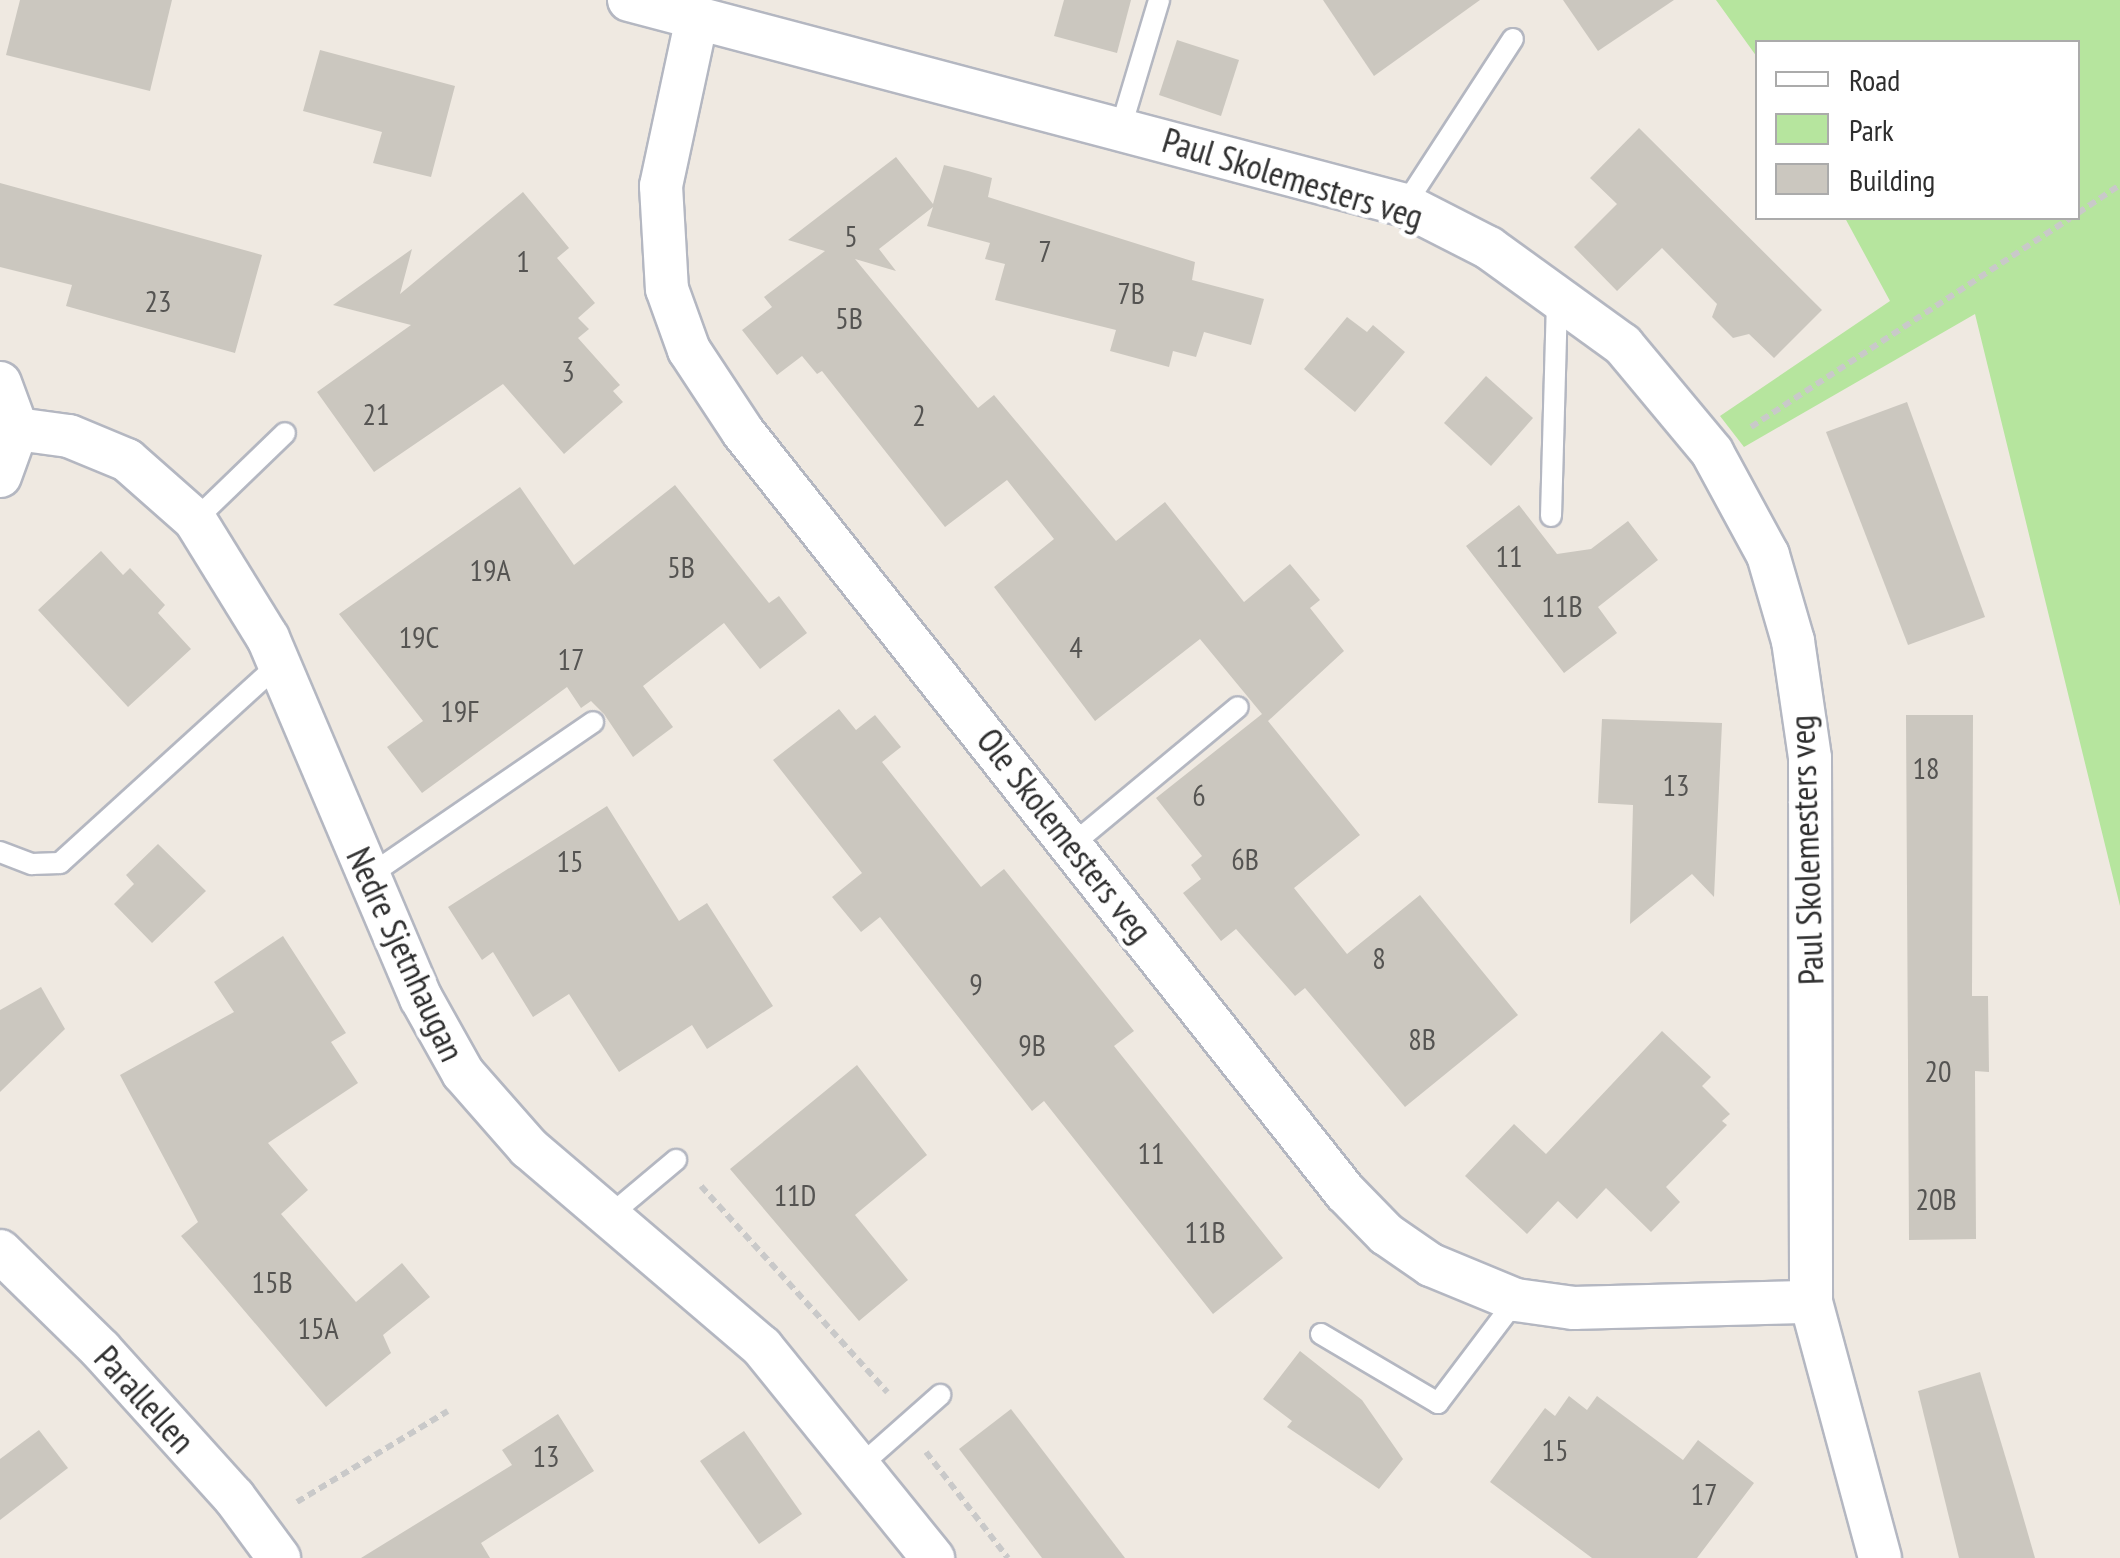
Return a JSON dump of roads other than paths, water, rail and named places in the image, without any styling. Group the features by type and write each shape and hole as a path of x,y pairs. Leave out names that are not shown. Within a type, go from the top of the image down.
{"street":[{"name":"Paul Skolemesters veg","path":"630,0 1405,205 1557,292 1622,344 1712,452 1768,555 1793,641 1810,758 1811,1302 1880,1558"},
{"name":"Ole Skolemesters veg","path":"698,18 661,186 667,288 689,350 743,432 1345,1192 1386,1234 1431,1265 1516,1300 1574,1308 1811,1302"},
{"path":"0,383 17,429 0,476"},
{"name":"Nedre Sjetnhaugan","path":"17,429 69,436 128,460 195,520 279,664 367,877 462,1073 529,1148 762,1347 933,1558"},
{"name":"Parallellen","path":"0,1251 96,1344 268,1542"}],"lane":[{"path":"1121,127 1159,0"},
{"path":"1405,205 1513,39"},
{"path":"1551,516 1557,292"},
{"path":"195,520 284,434"},
{"path":"0,852 32,864 60,863 279,664"},
{"path":"1072,844 1238,706"},
{"path":"367,877 592,722"},
{"path":"608,1216 676,1160"},
{"path":"1321,1334 1438,1403 1516,1300"},
{"path":"861,1466 940,1395"}]}
